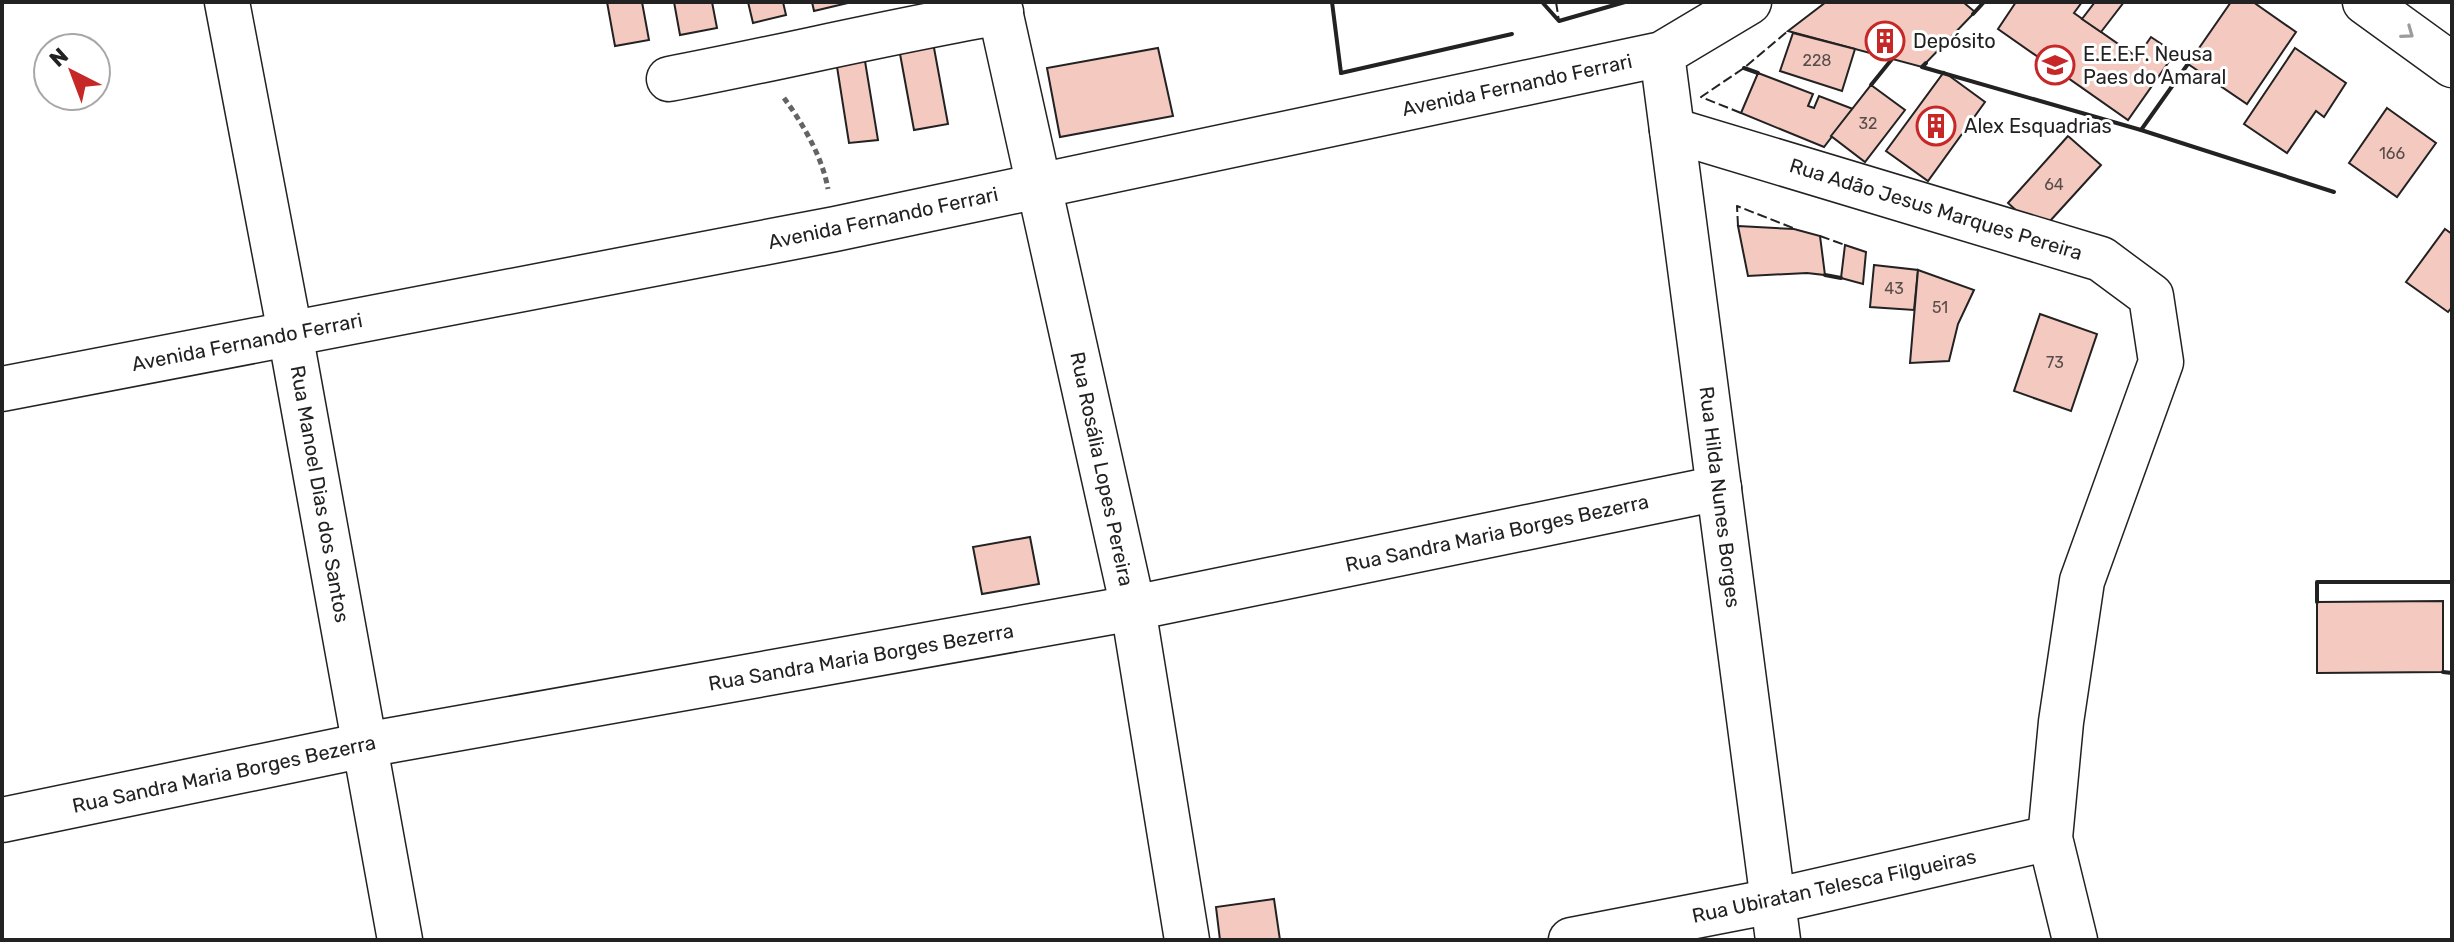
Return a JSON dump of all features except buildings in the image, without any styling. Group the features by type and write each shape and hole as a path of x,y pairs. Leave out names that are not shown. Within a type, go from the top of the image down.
{"street":[{"name":"Rua Manoel Dias dos Santos","path":"227,2 400,940"},
{"name":"Avenida Fernando Ferrari","path":"2,389 835,229 1662,54 1749,2"},
{"path":"2365,2 2452,65"},
{"path":"669,79 1000,7"},
{"name":"Rua Rosália Lopes Pereira","path":"1000,7 1133,608 1187,940"},
{"name":"Rua Hilda Nunes Borges","path":"1662,54 1776,920"},
{"name":"Rua Adão Jesus Marques Pereira","path":"1672,130 2101,259 2151,296 2161,362 2082,581 2061,722 2050,838 2075,940"},
{"name":"Rua Sandra Maria Borges Bezerra","path":"2,820 365,745 1133,608 1719,488"},
{"name":"Rua Ubiratan Telesca Filgueiras","path":"1571,940 1776,920 2050,838"}],"path":[{"path":"746,64 780,94 798,116 826,180 835,229"}],"fence":[{"path":"1556,2 1559,21"},
{"path":"1741,113 1701,97 1744,68 1788,31"},
{"path":"1738,226 1737,206 1793,228"},
{"path":"1820,236 1845,245"}],"wall":[{"path":"1332,2 1341,73"},
{"path":"1542,2 1559,21 1625,2"},
{"path":"1973,14 1984,2"},
{"path":"1341,73 1512,34"},
{"path":"1871,85 1892,59"},
{"path":"2141,130 2190,61"},
{"path":"1926,63 1922,67 2141,130 2334,192"},
{"path":"1744,68 1758,73"},
{"path":"1825,275 1841,278"},
{"path":"2317,602 2317,582 2452,582"},
{"path":"2443,672 2452,673"}],"place":[{"name":"Depósito","path":"1885,41"},
{"name":"E.E.E.F. Neusa Paes do Amaral","path":"2055,65"},
{"name":"Alex Esquadrias","path":"1936,126"}]}
